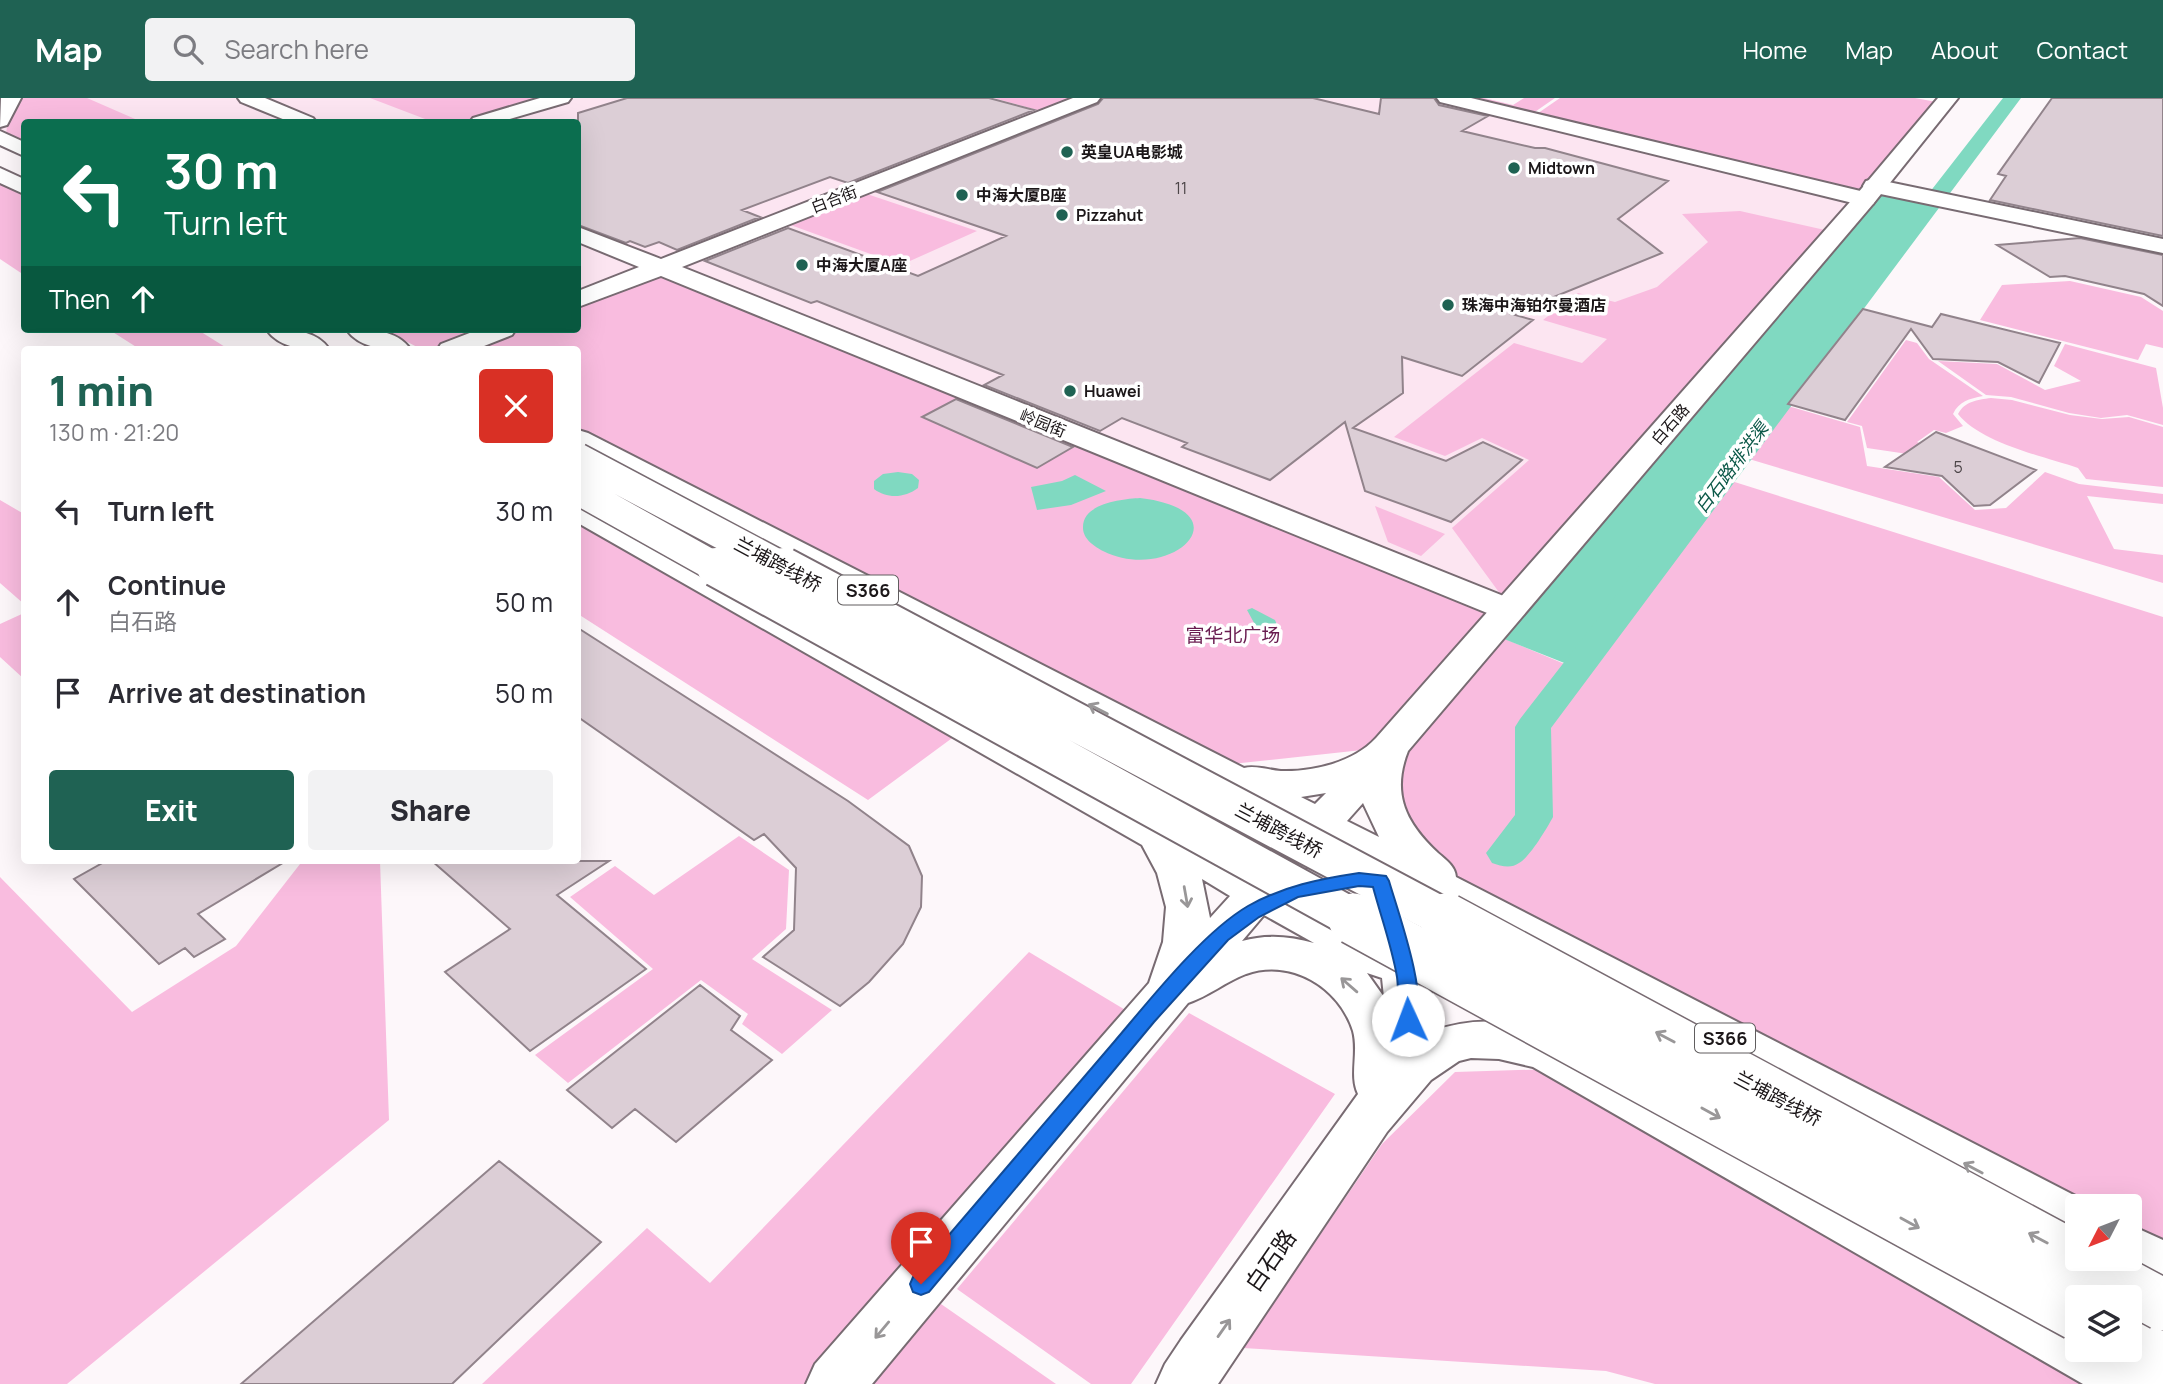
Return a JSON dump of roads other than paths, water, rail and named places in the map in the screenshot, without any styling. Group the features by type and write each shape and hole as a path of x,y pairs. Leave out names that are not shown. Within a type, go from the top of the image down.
{"main road":[{"path":"0,121 2,111 12,98"},
{"path":"248,98 299,119"},
{"path":"490,119 561,98"},
{"name":"白合街","path":"581,299 1090,98"},
{"path":"1447,98 1876,192 1962,204 2163,246"},
{"name":"白石路","path":"1390,747 1876,192 1948,98"},
{"path":"0,137 21,148"},
{"path":"0,174 21,186"},
{"name":"岭园街","path":"581,235 1509,610"},
{"path":"286,333 310,346"},
{"path":"366,333 391,346"},
{"path":"460,346 493,333"},
{"name":"S366","path":"581,441 1212,768 1322,859 1353,945 2139,1384"},
{"name":"兰埔跨线桥","path":"581,460 1403,896 2163,1305"},
{"name":"兰埔跨线桥","path":"581,492 926,685 2065,1308"},
{"name":"S366","path":"581,512 1157,836 1322,859 1463,901 2065,1217"},
{"path":"1091,799 1107,804 1136,803 1159,797 1172,786 1179,774 1178,767 1170,751 1159,741"},
{"path":"1212,768 1266,784 1316,783 1345,775 1374,760 1390,747"},
{"path":"835,1384 1147,1016 1221,935 1322,859 1390,747"},
{"path":"1390,747 1380,775 1380,792 1389,818 1403,843 1433,873 1504,922"},
{"path":"1147,1016 1167,989 1180,962 1188,935 1185,889 1176,864 1157,836"},
{"path":"1322,859 1406,975 1410,1005 1407,1034 1387,1084 1356,1137"},
{"path":"1147,1016 1198,977 1244,958 1271,953 1300,956 1321,964 1360,994 1379,1034 1381,1057 1378,1079 1356,1137"},
{"path":"1561,1061 1549,1030 1549,1004 1569,988 1585,984 1607,984 1634,990"},
{"path":"1356,1137 1409,1069 1431,1052 1478,1038 1504,1038 1561,1061"},
{"name":"白石路","path":"1185,1384 1356,1137"},
{"path":"2142,1257 2163,1268"},
{"path":"2142,1350 2163,1362"}],"waterway":[{"name":"白石路排洪渠","path":"1506,853 1534,817 1533,727 2012,98"}],"place":[{"name":"英皇UA电影城","path":"1067,152"},
{"name":"Midtown","path":"1514,168"},
{"name":"中海大厦B座","path":"962,195"},
{"name":"Pizzahut","path":"1062,215"},
{"name":"中海大厦A座","path":"802,265"},
{"name":"珠海中海铂尔曼酒店","path":"1448,305"},
{"name":"Huawei","path":"1070,391"}],"park label":[{"name":"富华北广场","path":"1233,635"}]}
